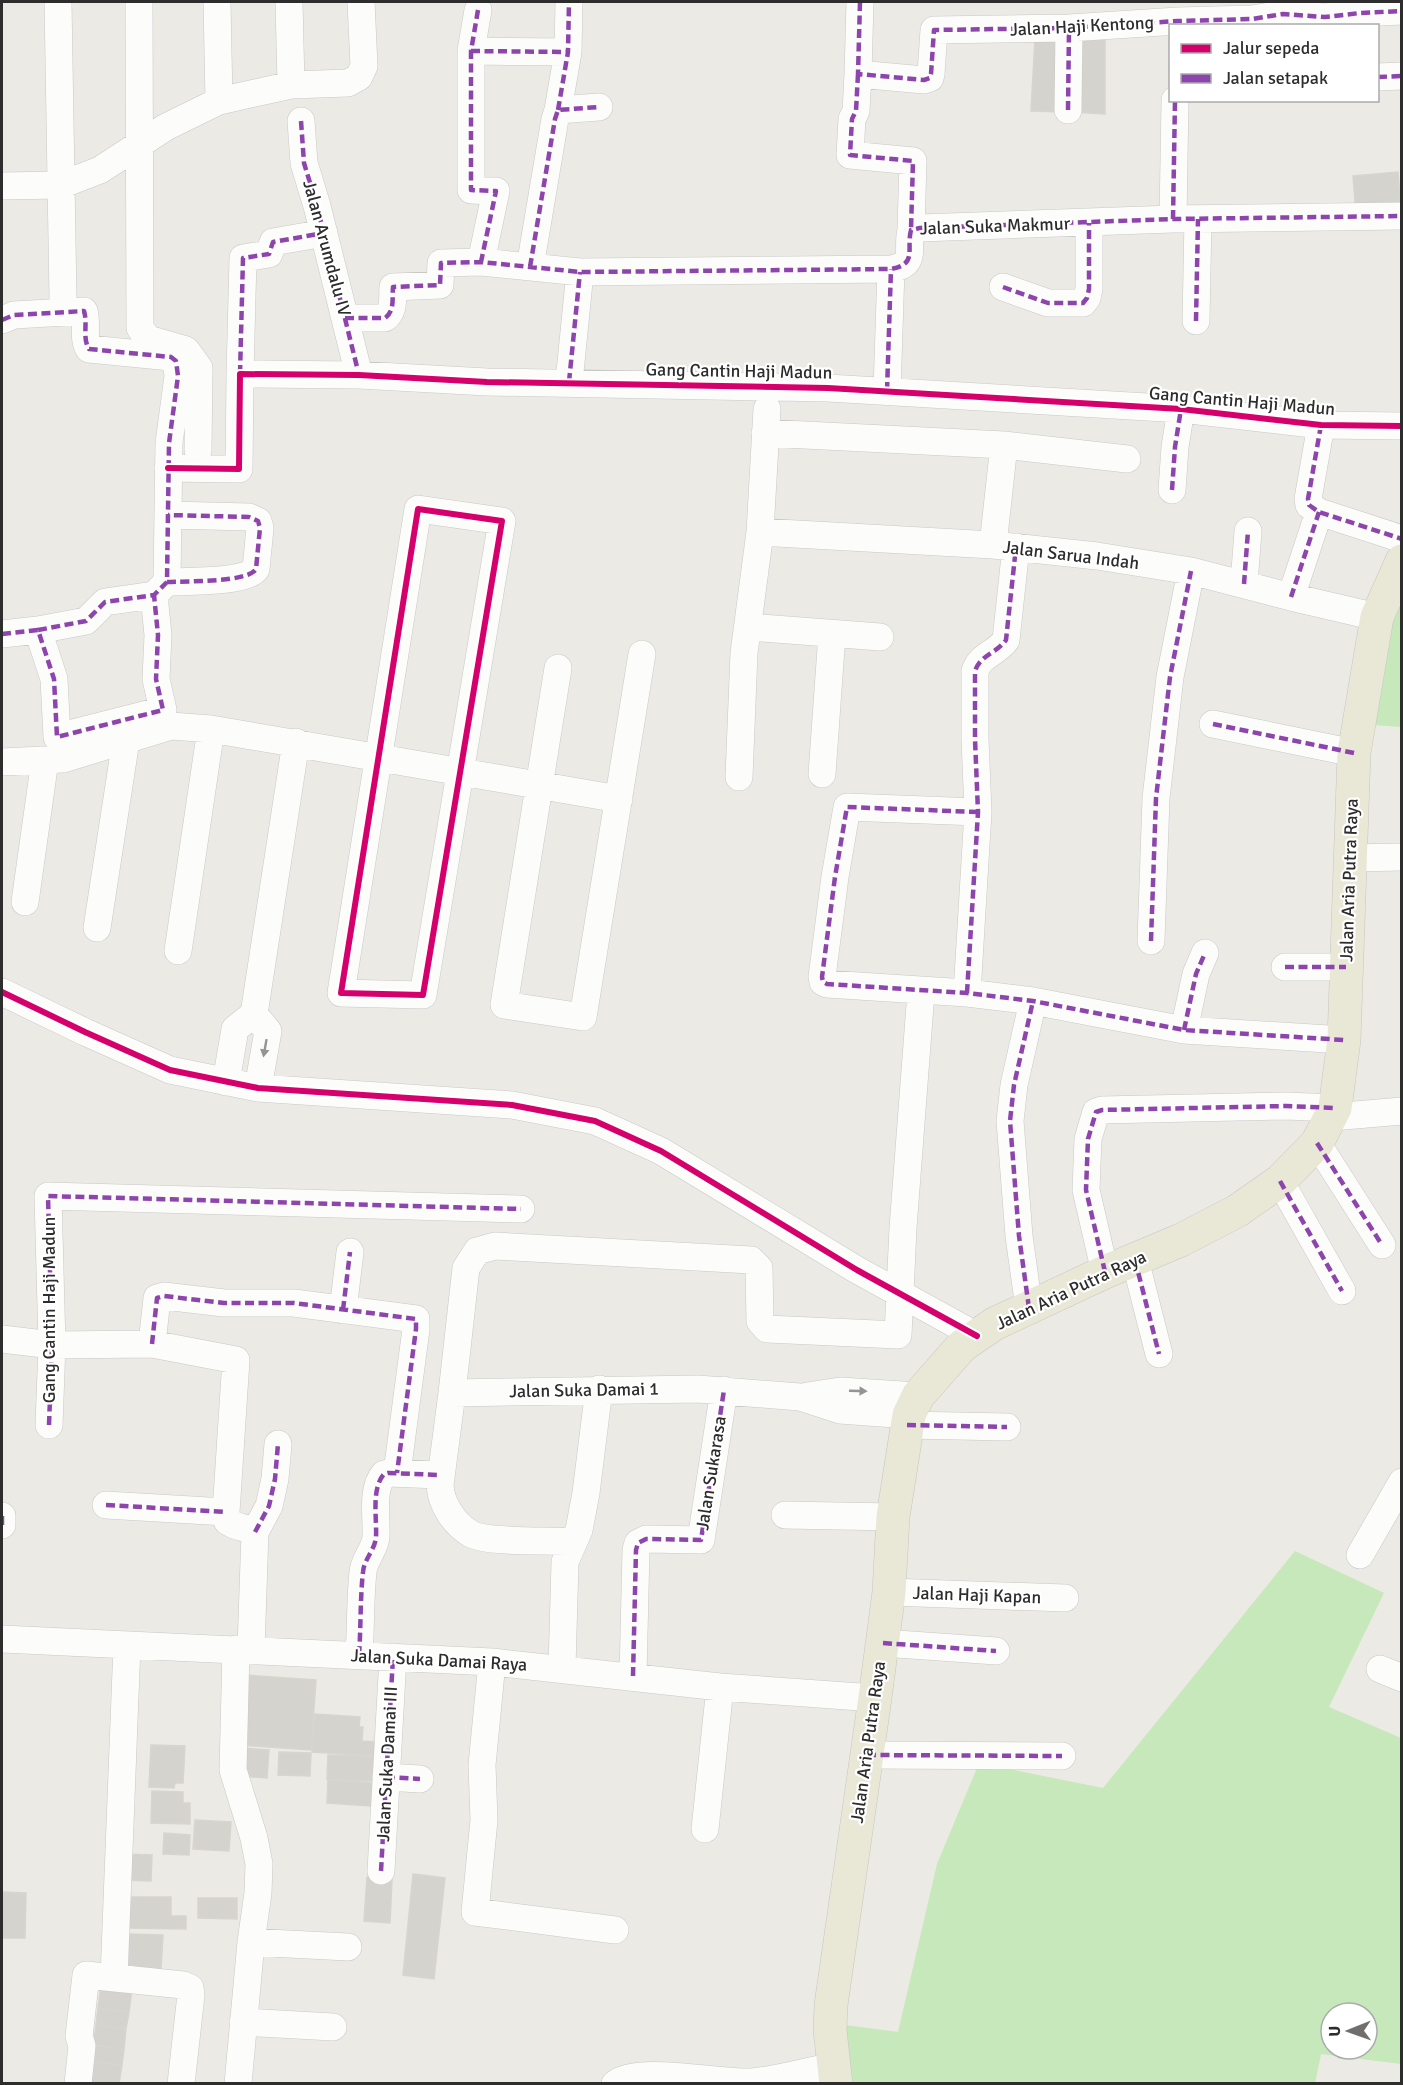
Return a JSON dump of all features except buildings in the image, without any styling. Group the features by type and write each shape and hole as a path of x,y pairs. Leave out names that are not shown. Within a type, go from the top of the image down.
{"main road":[{"name":"Jalan Aria Putra Raya","path":"835,2075 830,2030 831,2005 883,1643 889,1592 893,1517 912,1412 962,1346 994,1324 1105,1272 1181,1240 1237,1211 1281,1180 1328,1123 1344,1040 1355,743 1388,603 1401,561"}],"street":[{"path":"58,2 63,299"},
{"path":"139,2 140,328 148,339 186,350 199,368 198,450"},
{"path":"217,2 219,101"},
{"path":"289,2 291,85"},
{"path":"2,186 61,185 100,170 166,127 219,101 291,85 348,83 359,77 364,66 361,2"},
{"path":"530,267 568,52 569,2"},
{"path":"860,2 856,111 852,119 849,154 913,161 911,230"},
{"path":"478,10 471,51 471,190 496,191 481,262"},
{"name":"Jalan Haji Kentong","path":"858,74 927,79 931,74 934,30 1069,28 1252,19 1283,14 1325,17 1401,11"},
{"path":"1068,110 1069,28"},
{"path":"471,51 568,52"},
{"path":"1379,76 1401,76"},
{"path":"1175,102 1196,321"},
{"path":"558,110 599,107"},
{"name":"Jalan Arumdalu IV","path":"301,121 304,164 324,233 359,375"},
{"name":"Jalan Suka Makmur","path":"891,269 907,264 911,230 1186,219 1401,216"},
{"path":"1003,287 1048,303 1083,303 1087,298 1089,288 1089,223"},
{"path":"168,468 239,469 243,258 269,254 273,242 324,233"},
{"path":"345,318 385,318 390,315 392,308 393,287 440,285 441,263 481,262 580,272 891,269 887,391"},
{"path":"568,382 580,272"},
{"path":"2,320 14,315 84,311 86,317 85,343 89,349 171,357 176,361 178,376 169,443 168,515 156,679 163,710 51,749 2,762"},
{"name":"Gang Cantin Haji Madun","path":"240,374 359,375 487,382 818,387 1181,410 1321,425 1401,426"},
{"path":"1172,490 1175,447 1181,410"},
{"path":"739,777 744,653 760,532 766,421 1127,459"},
{"path":"1321,425 1308,499 1312,509 1401,539"},
{"path":"967,993 978,812 975,671 978,662 1002,646 1006,640 1004,445"},
{"path":"418,509 502,521 423,995 341,993 378,757 418,509"},
{"path":"1291,597 1319,512"},
{"path":"2,634 86,621 105,602 161,589 240,578 253,574 256,569 260,528 258,521 249,517 168,515"},
{"path":"1244,584 1248,531"},
{"name":"Jalan Sarua Indah","path":"760,532 1004,546 1097,556 1191,571 1291,597 1388,603"},
{"path":"1151,941 1157,787 1170,677 1191,571"},
{"path":"748,627 880,637"},
{"path":"25,902 51,749 54,679 38,630"},
{"path":"822,774 832,634"},
{"path":"558,668 504,1005 583,1017 642,654"},
{"path":"1261,720 1355,743"},
{"path":"1213,724 1355,743"},
{"path":"51,749 63,759 171,726 211,729 619,798"},
{"path":"178,951 211,729"},
{"path":"97,928 126,740"},
{"path":"226,1082 236,1029 254,1014 296,742"},
{"path":"978,812 847,807 826,944 823,982 921,992 967,993 1033,1001 1184,1030 1344,1040"},
{"path":"1349,858 1401,857"},
{"path":"1184,1030 1196,974 1205,953"},
{"path":"1285,967 1346,967"},
{"path":"2,992 170,1070 258,1088 512,1105 595,1121 661,1151 857,1270 977,1336"},
{"path":"573,1542 491,1539 472,1534 454,1519 441,1496 440,1475 466,1268 477,1251 495,1246 751,1260 759,1268 760,1321 767,1329 898,1335 921,992"},
{"path":"1029,1308 1019,1236 1010,1121 1014,1085 1033,1001"},
{"path":"254,1014 268,1031 258,1088"},
{"path":"1105,1272 1086,1190 1089,1139 1096,1112 1102,1110 1286,1106 1328,1123 1401,1111"},
{"path":"1328,1123 1382,1245"},
{"path":"1281,1180 1342,1291"},
{"name":"Gang Cantin Haji Madun","path":"49,1425 52,1345 48,1196 521,1209"},
{"path":"343,1310 350,1252"},
{"path":"1135,1260 1159,1354"},
{"path":"152,1344 157,1298 164,1296 224,1303 294,1303 415,1319 417,1321 397,1473"},
{"path":"2,1339 52,1345 152,1344 236,1360 226,1512 227,1521 255,1532"},
{"path":"562,1668 565,1562 579,1530 599,1389"},
{"name":"Jalan Suka Damai 1","path":"452,1393 698,1389 800,1397 840,1391 912,1412 1007,1427"},
{"name":"Jalan Sukarasa","path":"633,1676 638,1543 646,1539 701,1540 724,1390"},
{"path":"238,2084 259,1864 254,1838 233,1770 255,1532 269,1506 275,1479 278,1444"},
{"path":"359,1655 363,1570 376,1539 377,1489 384,1474 440,1475"},
{"path":"1360,1555 1393,1517 1401,1482"},
{"path":"106,1505 226,1512"},
{"path":"785,1515 893,1517"},
{"name":"Jalan Haji Kapan","path":"889,1592 1065,1598"},
{"name":"Jalan Suka Damai Raya","path":"2,1639 488,1662 562,1668 720,1687 875,1698"},
{"path":"883,1643 996,1651"},
{"path":"78,2084 82,2046 79,2036 100,1977 127,1645"},
{"name":"Jalan Suka Damai III","path":"381,1871 393,1657"},
{"path":"465,1899 474,1820 475,1762 488,1662"},
{"path":"488,1662 482,1765 484,1820 475,1912 615,1930"},
{"path":"705,1829 720,1687"},
{"path":"867,1755 1062,1756"},
{"path":"386,1777 420,1779"},
{"path":"251,1942 348,1947"},
{"path":"100,1977 183,1985 190,1988 181,2084"},
{"path":"243,2022 333,2027"},
{"path":"615,2084 639,2075 699,2081 752,2082 835,2075"}],"green space":[{"path":"1401,567 1401,727 1360,724"},
{"path":"1295,1551 1384,1593 1329,1707 1401,1738 1401,2064 1377,2061 1379,2061 1379,2001 1319,2001 1320,2061 1315,2084 851,2083 838,2024 898,2032 937,1864 979,1763 1103,1788"}],"marked path":[{"path":"558,110 568,52 569,2"},
{"path":"860,2 858,74 924,80 930,78 931,74 934,30 1069,28 1252,19 1283,14 1325,17 1402,11"},
{"path":"478,10 471,51 471,190 496,191 481,262"},
{"path":"1068,110 1069,28"},
{"path":"471,51 568,52"},
{"path":"858,74 850,155 913,161 911,230"},
{"path":"1379,77 1402,76"},
{"path":"1173,219 1175,102"},
{"path":"530,267 558,110 599,107"},
{"path":"301,121 304,163 359,375"},
{"path":"345,318 385,318 392,308 393,287 440,285 441,263 481,262 580,272 891,269 905,264 908,260 911,230 920,228 1173,219 1402,216"},
{"path":"1196,321 1198,219"},
{"path":"1003,287 1048,303 1083,303 1089,289 1089,223"},
{"path":"240,374 243,258 269,254 273,242 324,233"},
{"path":"887,391 891,269"},
{"path":"569,382 580,272"},
{"path":"2,320 14,315 84,311 86,340 89,349 171,357 176,361 178,376 169,443 167,582 154,595 105,602 86,621 38,630 54,679 57,737 163,710 156,679 158,635 154,595"},
{"path":"1172,490 1181,409"},
{"path":"1321,425 1308,499 1309,505 1319,512 1402,539"},
{"path":"1291,597 1319,512"},
{"path":"167,582 229,579 250,574 256,569 260,528 258,521 249,517 168,515"},
{"path":"1244,584 1248,531"},
{"path":"967,993 978,812 975,671 981,661 1006,640 1016,547"},
{"path":"1151,941 1156,798 1170,677 1191,571"},
{"path":"2,634 38,630"},
{"path":"1213,724 1354,753"},
{"path":"978,812 847,807 835,877 823,982 967,993 1033,1001 1184,1030 1344,1040"},
{"path":"1184,1030 1196,974 1205,953"},
{"path":"1285,967 1346,967"},
{"path":"1029,1308 1019,1236 1010,1121 1014,1085 1033,1001"},
{"path":"1105,1272 1086,1190 1088,1139 1096,1112 1102,1110 1286,1106 1335,1108"},
{"path":"1317,1143 1382,1245"},
{"path":"1280,1181 1342,1291"},
{"path":"49,1425 52,1345 48,1196 521,1209"},
{"path":"343,1310 350,1252"},
{"path":"1135,1260 1159,1354"},
{"path":"152,1344 157,1298 164,1296 224,1303 294,1303 416,1319 397,1473"},
{"path":"633,1676 638,1543 646,1539 701,1540 724,1390"},
{"path":"907,1425 1007,1427"},
{"path":"255,1532 269,1506 275,1479 278,1444"},
{"path":"359,1655 363,1572 376,1537 376,1496 380,1480 384,1474 388,1473 440,1475"},
{"path":"106,1505 226,1512"},
{"path":"2,1516 2,1525"},
{"path":"883,1643 996,1651"},
{"path":"381,1871 393,1657"},
{"path":"867,1755 1062,1756"},
{"path":"386,1777 420,1779"}],"cycle path":[{"path":"168,468 239,469 240,374 359,375 487,382 828,388 1181,409 1321,425 1402,426"},
{"path":"418,509 502,521 423,995 341,993 418,509"},
{"path":"2,992 170,1070 258,1088 512,1105 595,1121 661,1151 857,1270 977,1336"}]}
